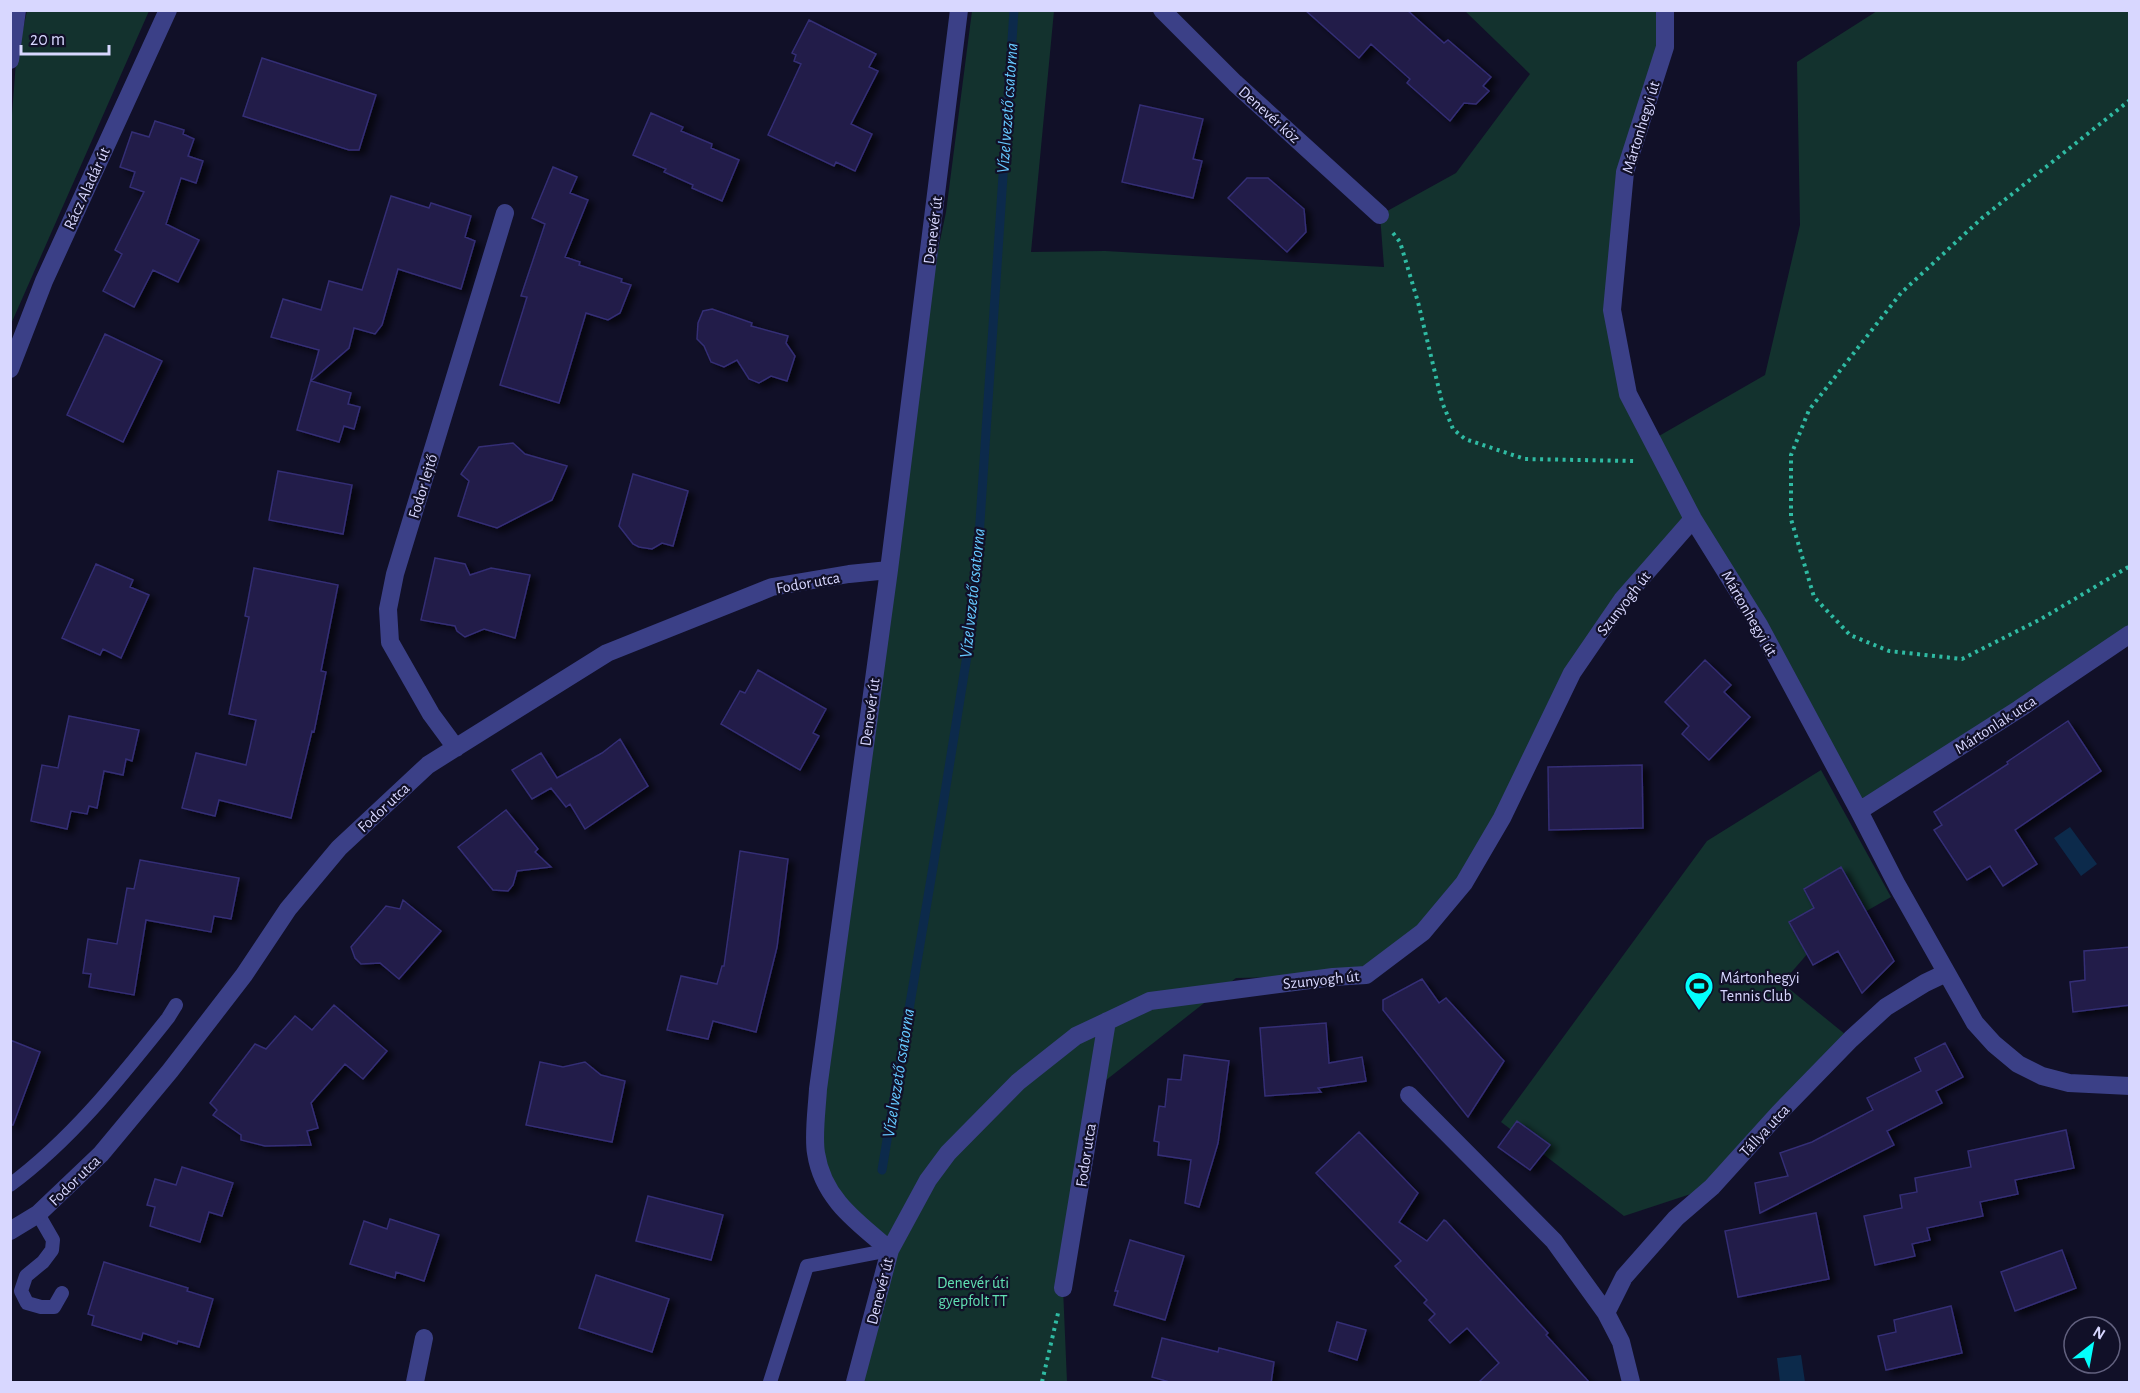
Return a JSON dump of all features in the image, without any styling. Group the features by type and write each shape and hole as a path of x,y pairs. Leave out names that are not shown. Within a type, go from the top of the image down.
{"street":[{"path":"11,54 17,10"},
{"name":"Rácz Aladár út","path":"10,369 44,281 168,10"},
{"name":"Denevér út","path":"855,1383 890,1250 848,1214 825,1185 816,1152 818,1089 889,570 959,10"},
{"name":"Denevér köz","path":"1162,10 1235,83 1380,215"},
{"name":"Mártonhegyi út","path":"1665,10 1665,47 1625,172 1612,310 1628,394 1693,519 1759,625 1897,885 1975,1023 1994,1044 2018,1064 2043,1076 2069,1083 2130,1086"},
{"name":"Fodor lejtő","path":"456,748 431,714 390,642 388,609 395,574 505,213"},
{"name":"Szunyogh út","path":"890,1250 928,1180 948,1153 1018,1082 1076,1036 1150,1001 1333,977 1365,975 1423,932 1464,883 1502,818 1572,673 1622,600 1693,519"},
{"name":"Fodor utca","path":"10,1231 38,1214 101,1154 171,1071 244,975 288,909 339,848 428,765 607,653 772,587 889,570"},
{"name":"Mártonlak utca","path":"1859,811 1979,735 2130,634"},
{"name":"Tállya utca","path":"1606,1313 1624,1277 1669,1227 1712,1187 1779,1113 1851,1039 1886,1007 1924,983 1946,973"},
{"name":"Fodor utca","path":"1064,1288 1107,1022"},
{"path":"1409,1095 1554,1241 1606,1313 1621,1342 1631,1383"},
{"path":"415,1383 424,1338"}],"lane":[{"path":"10,1185 39,1164 104,1096 162,1026 176,1005"},
{"path":"38,1214 53,1240 52,1250 43,1262 26,1276 21,1291 27,1303 41,1307 54,1307 62,1293"},
{"path":"770,1383 807,1266 890,1250"}],"path":[{"path":"2130,100 1982,218 1901,293 1809,410 1791,454 1791,519 1814,597 1850,635 1889,651 1962,659 2040,619 2130,566"},
{"path":"1380,215 1400,242 1418,302 1442,402 1453,429 1465,439 1524,459 1633,460 1642,467"},
{"path":"1042,1383 1064,1288"}],"green space":[{"path":"27,11 149,11 11,324 11,128 16,61"},
{"name":"Denevér úti gyepfolt TT","path":"972,11 1054,11 1031,252 1105,251 1384,267 1380,215 1456,173 1530,74 1465,11 1665,11 1625,172 1612,310 1628,394 1652,440 1765,375 1800,225 1797,62 1877,11 2129,11 2129,634 1859,811 1694,520 1622,600 1464,883 1366,975 1236,978 1096,1088 1063,1288 1067,1382 855,1382 890,1250 825,1185 818,1089 917,351 946,212"},
{"name":"Mártonhegyi Tennis Club","path":"1821,770 1891,897 1823,936 1782,983 1851,1039 1712,1187 1624,1216 1501,1122 1707,841"}],"water":[{"path":"2070,827 2097,864 2081,876 2054,838"},
{"path":"1801,1355 1805,1382 1780,1382 1777,1358"}],"building":[{"path":"1305,10 1407,10 1444,43 1448,40 1491,77 1483,86 1489,91 1476,104 1464,103 1450,121 1407,83 1410,79 1371,44 1359,58"},
{"path":"809,20 876,54 869,67 878,71 851,124 872,134 855,171 836,162 834,166 768,135 801,64 794,61 796,55 792,53"},
{"path":"262,58 376,95 359,150 349,150 243,116"},
{"path":"1140,105 1203,119 1193,159 1202,161 1193,198 1122,182"},
{"path":"651,113 683,127 681,131 712,144 711,148 739,160 722,201 664,172 666,169 633,155"},
{"path":"155,121 184,130 183,134 194,139 188,156 203,161 196,183 181,178 166,224 199,240 178,282 153,270 134,307 103,291 122,254 115,250 144,192 130,187 135,172 120,167 132,132 149,137"},
{"path":"553,167 577,177 570,193 588,200 565,257 580,262 579,265 622,279 621,282 631,285 620,313 608,320 586,313 559,403 500,385 527,297 521,296 545,224 532,218"},
{"path":"1247,178 1268,178 1304,209 1306,232 1287,252 1228,198"},
{"path":"391,196 429,208 431,203 471,216 465,237 475,241 461,289 398,269 382,325 375,334 354,328 349,348 311,381 351,393 348,404 360,407 354,429 344,426 339,442 297,430 319,350 271,337 283,299 321,310 329,281 362,290"},
{"path":"712,309 752,323 751,326 788,336 786,343 795,356 787,381 771,376 759,383 749,379 737,360 724,367 711,362 704,346 697,339 698,323 703,311"},
{"path":"105,334 162,361 123,442 67,415"},
{"path":"513,443 525,454 567,466 552,500 497,528 458,516 469,481 461,474 479,447"},
{"path":"278,471 352,485 343,534 269,520"},
{"path":"633,474 688,491 673,546 662,543 652,549 639,547 633,544 619,526"},
{"path":"435,558 465,564 470,575 491,568 530,575 515,638 484,629 465,637 457,631 455,626 421,620"},
{"path":"96,564 133,580 130,587 149,595 121,658 103,649 100,655 62,638"},
{"path":"254,568 338,585 321,671 326,672 314,732 312,731 291,818 219,800 215,816 182,808 196,753 246,765 256,720 229,714 249,617 245,616"},
{"path":"1705,660 1731,685 1724,692 1750,717 1709,760 1682,734 1689,726 1665,702"},
{"path":"758,670 826,709 813,733 819,736 800,770 721,724 740,691 745,693"},
{"path":"69,716 139,730 132,761 126,759 123,775 104,771 97,808 89,806 87,814 71,811 67,829 31,821 42,765 58,768"},
{"path":"2068,721 2101,771 2015,830 2037,864 2003,886 1990,866 1967,880 1934,830 1942,825 1934,812 2008,764 2007,762"},
{"path":"620,739 648,786 585,829 570,804 566,807 551,788 532,799 512,770 541,753 557,778 602,753"},
{"path":"1642,765 1643,828 1549,830 1548,767"},
{"path":"506,810 538,849 535,852 551,867 517,871 513,885 508,891 493,890 458,847"},
{"path":"740,851 788,859 777,947 756,1032 713,1021 708,1039 667,1030 681,976 717,984 722,966 724,966"},
{"path":"140,860 239,878 231,919 214,916 211,932 146,920 134,995 89,987 91,974 83,973 88,939 117,944 127,888 134,889"},
{"path":"1841,867 1894,961 1862,993 1838,951 1813,965 1789,922 1814,908 1804,889"},
{"path":"403,900 441,931 399,979 380,963 361,964 355,958 351,947 386,906 400,909"},
{"path":"2130,947 2130,1005 2073,1012 2070,982 2085,980 2084,951"},
{"path":"1422,979 1439,1003 1446,998 1504,1061 1468,1117 1383,1010 1383,1000"},
{"path":"334,1005 387,1051 363,1079 345,1064 311,1103 318,1128 307,1131 311,1145 265,1146 241,1140 241,1135 213,1115 217,1110 210,1103 255,1044 266,1049 295,1016 312,1030"},
{"path":"1326,1023 1329,1063 1362,1057 1366,1081 1318,1088 1321,1092 1265,1096 1260,1028"},
{"path":"10,1040 40,1052 13,1125 10,1125"},
{"path":"1945,1043 1963,1077 1936,1091 1942,1103 1887,1131 1894,1145 1760,1213 1755,1183 1788,1176 1780,1153 1812,1142 1873,1110 1867,1098 1921,1071 1915,1058"},
{"path":"1184,1055 1229,1061 1218,1143 1199,1207 1185,1203 1191,1160 1158,1155 1159,1142 1154,1141 1159,1106 1165,1107 1168,1079 1181,1080"},
{"path":"540,1062 563,1067 585,1062 601,1075 625,1081 612,1142 526,1125"},
{"path":"1517,1121 1550,1145 1530,1170 1498,1147"},
{"path":"2066,1130 2074,1168 2015,1180 2018,1194 1980,1202 1983,1216 1927,1228 1930,1240 1912,1244 1915,1256 1875,1265 1864,1216 1902,1208 1900,1195 1917,1192 1915,1178 1971,1167 1968,1151"},
{"path":"1359,1132 1418,1193 1399,1222 1427,1241 1444,1220 1446,1221 1548,1333 1546,1335 1590,1383 1478,1383 1499,1363 1467,1328 1450,1343 1429,1320 1435,1314 1424,1303 1427,1300 1395,1266 1401,1261 1316,1173"},
{"path":"182,1167 233,1183 222,1216 209,1212 200,1242 150,1226 155,1207 147,1205 155,1179 176,1185"},
{"path":"648,1196 723,1215 711,1260 636,1241"},
{"path":"1816,1213 1829,1279 1738,1297 1725,1231"},
{"path":"390,1219 439,1235 424,1281 396,1272 395,1278 350,1264 364,1221 387,1229"},
{"path":"1130,1240 1184,1256 1165,1320 1114,1305 1118,1291 1115,1291"},
{"path":"2062,1250 2076,1288 2015,1311 2001,1272"},
{"path":"104,1262 188,1288 187,1291 213,1299 199,1347 178,1341 177,1344 143,1333 141,1340 92,1325 94,1316 88,1314"},
{"path":"596,1275 669,1299 652,1352 579,1328"},
{"path":"1951,1306 1962,1353 1886,1370 1878,1336 1896,1332 1894,1320"},
{"path":"1337,1322 1366,1330 1357,1360 1329,1351"},
{"path":"1162,1338 1218,1352 1219,1348 1274,1362 1271,1383 1173,1383 1152,1377"}],"waterway":[{"name":"Vízelvezető csatorna","path":"882,1170 974,612 1014,10"}],"place":[{"name":"Mártonhegyi Tennis Club","path":"1699,1012"}]}
